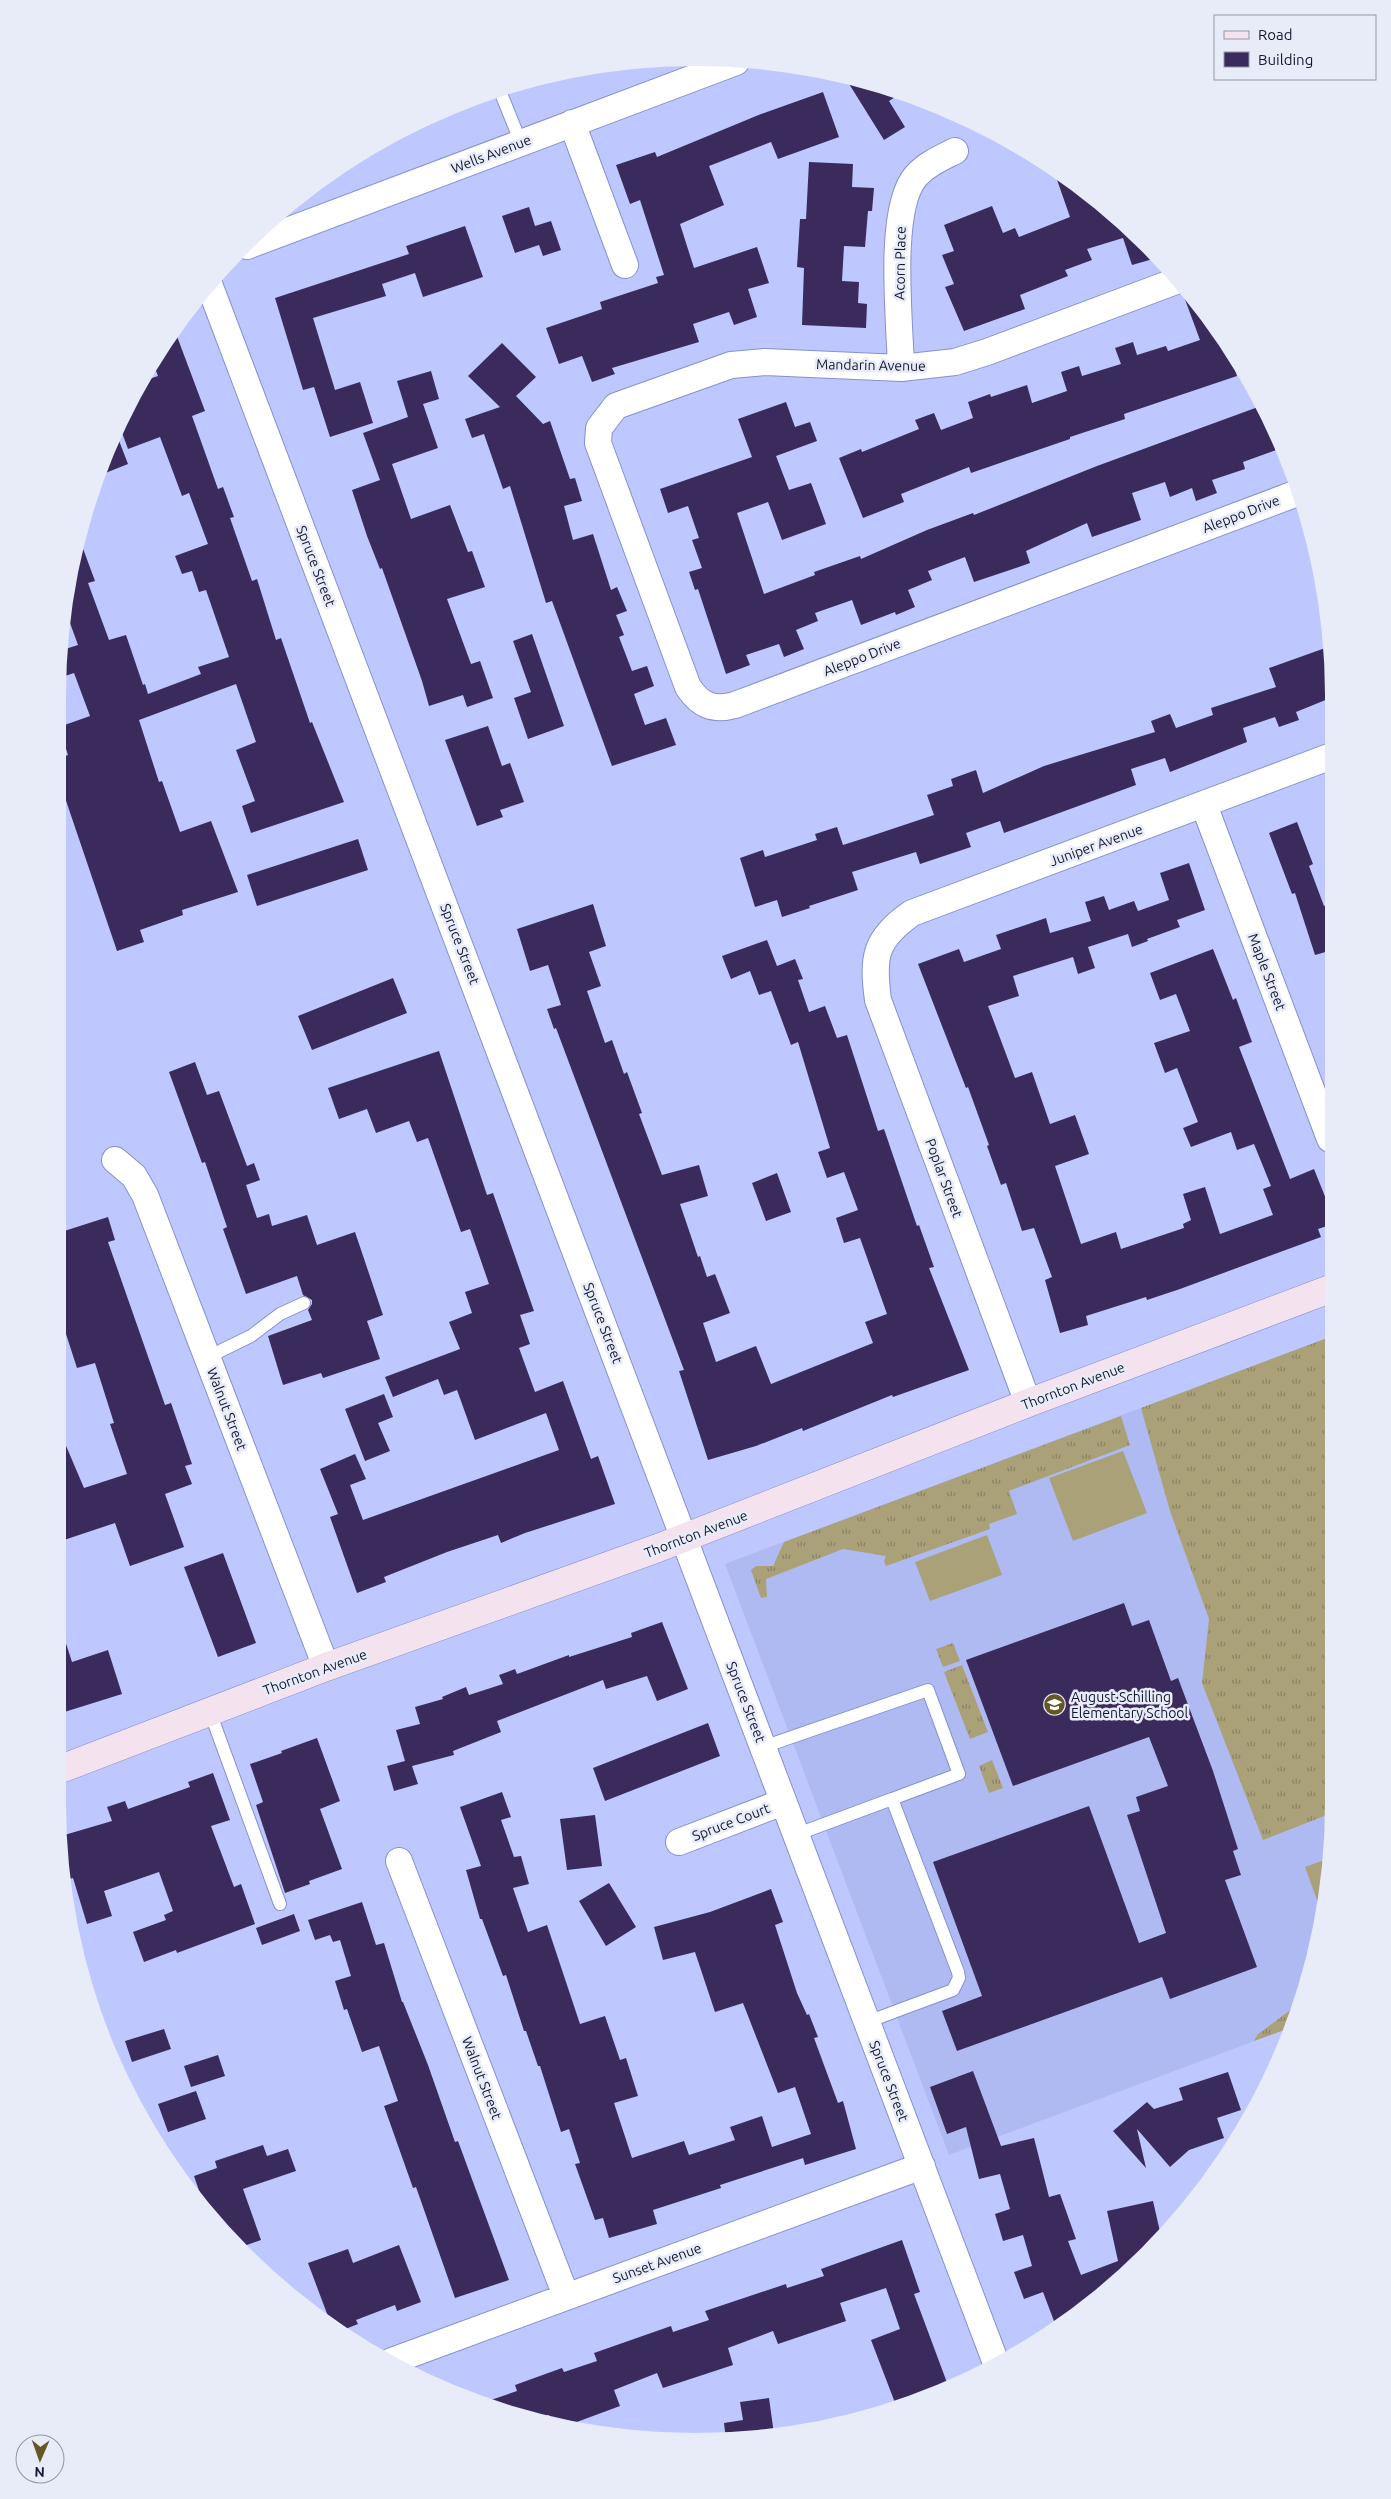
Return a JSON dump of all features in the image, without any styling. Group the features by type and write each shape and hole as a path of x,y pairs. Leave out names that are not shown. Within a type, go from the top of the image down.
{"main road":[{"name":"Thornton Avenue","path":"66,1767 326,1667 684,1538 1028,1403 1325,1291"}],"street":[{"name":"Wells Avenue","path":"262,240 722,67"},
{"path":"572,123 625,265"},
{"name":"Acorn Place","path":"901,368 898,244 906,197 916,177 932,162 955,151"},
{"name":"Mandarin Avenue","path":"599,428 616,406 731,365 765,362 901,368 955,362 987,352 1171,283"},
{"name":"Spruce Street","path":"212,293 994,2357"},
{"name":"Aleppo Drive","path":"599,428 598,443 604,461 688,687 695,698 708,707 723,708 735,706 1292,495"},
{"name":"Juniper Avenue","path":"878,951 891,928 912,913 1325,758"},
{"name":"Maple Street","path":"1204,804 1325,1126"},
{"name":"Poplar Street","path":"878,951 875,976 878,1000 1028,1403"},
{"name":"Walnut Street","path":"115,1160 134,1176 145,1195 326,1667"},
{"name":"Spruce Court","path":"679,1842 783,1802"},
{"name":"Walnut Street","path":"399,1861 566,2296"},
{"name":"Sunset Avenue","path":"399,2358 922,2166"}],"lane":[{"path":"502,97 521,143"},
{"path":"208,1357 251,1336 280,1314 304,1303"},
{"path":"763,1747 928,1690 959,1774 795,1834"},
{"path":"210,1712 280,1904"},
{"path":"867,2022 953,1990 959,1978 892,1799"}],"shaded area":[{"name":"August Schilling Elementary School","path":"1325,1339 1325,1804 1323,1845 1313,1926 1303,1966 1282,2031 949,2155 725,1564"}],"green space":[{"path":"1325,1339 1324,1816 1263,1840 1202,1683 1209,1619 1170,1511 1141,1408"},
{"path":"1121,1416 1130,1445 1009,1491 1017,1514 989,1524 990,1529 886,1566 884,1561 886,1556 843,1549 766,1579 767,1597 761,1598 751,1570 756,1566 773,1566 784,1542"},
{"path":"1123,1451 1147,1513 1073,1541 1049,1478"},
{"path":"987,1535 1002,1575 930,1601 915,1562"},
{"path":"953,1643 960,1661 943,1667 936,1649"},
{"path":"962,1665 988,1732 970,1739 944,1672"},
{"path":"992,1760 1003,1788 989,1793 979,1766"},
{"path":"1321,1861 1317,1900 1305,1867"},
{"path":"1289,2011 1282,2031 1254,2041 1257,2035"}],"building":[{"path":"850,86 893,98 889,101 905,127 884,140"},
{"path":"823,92 839,137 778,159 771,142 709,166 724,205 680,224 694,268 757,247 769,283 748,289 757,317 734,325 729,312 693,324 699,342 612,368 615,374 592,382 582,356 559,364 546,328 602,309 600,302 658,283 656,277 664,275 640,200 630,204 616,165 655,152 657,157 761,114"},
{"path":"809,162 853,164 852,187 874,188 872,211 868,211 865,247 844,246 842,281 859,282 858,303 867,304 866,328 802,325 804,268 797,267 800,219 806,219"},
{"path":"1057,181 1110,222 1149,260 1132,265 1123,238 1087,249 1092,260 1065,270 1068,276 1020,295 1025,309 964,331 945,287 954,284 942,255 954,251 944,225 992,206 1003,233 1015,228 1019,237 1070,217"},
{"path":"529,207 535,226 551,221 561,250 543,256 539,245 515,253 502,216"},
{"path":"465,226 483,277 423,297 415,273 382,284 386,296 313,318 335,390 360,382 373,423 330,437 314,387 303,390 275,298 409,254 406,246"},
{"path":"1185,301 1219,346 1237,376 1124,414 1125,419 971,473 969,467 901,494 904,502 863,518 839,458 861,449 862,452 919,429 915,420 934,413 941,430 973,418 968,402 990,394 991,397 1027,385 1032,403 1067,391 1061,372 1079,366 1082,376 1121,364 1115,348 1133,342 1137,355 1166,346 1168,351 1200,340"},
{"path":"178,338 205,411 192,416 218,489 223,487 234,517 230,518 252,581 257,579 276,640 281,638 310,723 312,722 344,802 251,833 242,806 255,801 236,750 256,742 236,684 139,720 159,782 162,781 180,832 211,821 238,892 182,910 183,915 140,930 144,942 117,951 66,801 66,756 68,755 66,749 66,725 90,716 74,673 67,675 69,648 78,645 71,625 78,573 84,550 95,581 88,583 109,640 126,635 143,685 145,684 148,694 201,674 198,667 229,657 206,590 199,592 192,571 182,574 175,556 208,544 189,493 182,496 160,437 128,449 123,435 151,381 153,378 158,376 156,372"},
{"path":"502,343 536,377 516,396 543,424 550,421 570,479 575,478 582,501 564,506 573,540 593,534 611,590 617,587 627,611 616,615 624,635 619,637 632,671 647,666 654,686 634,694 645,725 666,718 676,745 612,766 552,601 546,603 510,486 503,489 484,434 472,438 465,419 500,407 468,376"},
{"path":"431,371 439,399 423,404 438,448 392,464 411,519 450,505 468,552 472,551 485,587 447,599 471,664 480,661 493,698 467,707 463,695 429,706 382,568 380,569 367,536 352,490 380,480 363,433 408,417 397,381"},
{"path":"786,402 795,427 810,422 817,441 776,456 789,490 811,483 826,524 782,540 768,502 737,513 764,594 815,575 814,572 860,556 861,559 927,530 973,513 974,515 1097,466 1255,408 1275,450 1243,462 1245,469 1212,480 1217,493 1196,501 1192,488 1170,497 1165,482 1132,493 1141,520 1092,537 1087,523 1026,551 1030,563 1010,570 974,582 965,557 928,571 932,580 908,590 915,607 896,615 895,612 861,625 852,600 815,613 818,621 796,630 804,649 784,657 779,644 746,655 750,665 726,674 698,589 695,590 689,572 702,568 692,540 699,538 688,506 668,513 660,489 752,457 738,419"},
{"path":"120,442 128,464 108,472"},
{"path":"532,634 564,726 528,739 514,698 531,692 513,641"},
{"path":"1323,649 1325,700 1296,712 1299,720 1279,727 1275,717 1243,728 1247,742 1170,772 1165,758 1131,769 1136,785 1004,833 1000,821 966,833 971,847 920,864 916,852 852,872 858,890 809,906 810,908 782,917 777,900 755,907 740,858 763,850 765,857 817,840 815,834 837,827 843,845 934,815 927,795 953,786 951,779 976,770 983,793 1044,766 1155,732 1151,721 1170,714 1176,728 1213,715 1211,708 1276,687 1269,668"},
{"path":"488,726 502,766 510,763 524,802 500,810 503,817 477,826 445,740"},
{"path":"1297,822 1313,864 1309,866 1325,906 1325,952 1315,955 1295,893 1292,894 1269,833"},
{"path":"358,839 368,870 257,906 247,875"},
{"path":"1189,863 1205,910 1177,920 1180,927 1147,939 1148,941 1132,947 1128,934 1088,947 1095,968 1078,974 1073,957 1013,976 1019,996 988,1006 1015,1078 1032,1072 1050,1124 1075,1115 1089,1154 1055,1166 1081,1244 1116,1232 1121,1249 1184,1228 1183,1224 1191,1220 1183,1194 1205,1187 1220,1234 1273,1215 1263,1189 1271,1186 1254,1144 1237,1150 1231,1132 1191,1147 1183,1128 1198,1122 1177,1068 1165,1073 1154,1043 1190,1031 1176,994 1160,1000 1150,973 1213,949 1233,1000 1236,998 1252,1042 1239,1047 1290,1179 1314,1169 1325,1196 1325,1227 1318,1229 1321,1237 1180,1289 1147,1300 1146,1297 1086,1316 1088,1325 1060,1333 1045,1280 1052,1277 1034,1228 1022,1231 1006,1183 1001,1185 968,1087 966,1088 918,964 959,949 964,962 1001,949 996,935 1046,918 1050,933 1091,921 1085,902 1104,896 1109,910 1134,901 1138,911 1169,900 1160,873"},
{"path":"593,904 606,946 589,952 601,986 587,991 605,1043 612,1040 624,1074 627,1072 642,1113 639,1114 662,1175 699,1165 708,1196 680,1204 698,1257 700,1256 707,1277 715,1274 730,1313 703,1323 716,1362 756,1346 771,1384 873,1343 865,1322 887,1314 860,1238 844,1243 836,1218 858,1210 844,1172 827,1178 818,1152 830,1148 798,1042 791,1045 771,991 759,995 750,971 731,979 722,956 767,940 777,966 795,959 803,979 798,980 809,1012 825,1006 837,1038 847,1035 878,1131 884,1129 917,1226 919,1225 934,1267 929,1268 969,1370 893,1397 892,1395 803,1431 802,1428 756,1446 708,1460 679,1371 684,1370 556,1028 554,1029 547,1009 561,1005 548,965 530,971 517,929"},
{"path":"393,978 407,1013 312,1050 298,1016"},
{"path":"439,1051 487,1195 493,1193 534,1311 520,1315 530,1344 519,1348 535,1392 563,1381 591,1459 598,1456 615,1504 525,1533 501,1543 498,1535 447,1552 384,1577 386,1582 357,1593 330,1517 338,1514 320,1469 355,1454 366,1479 350,1485 363,1520 559,1450 546,1413 475,1440 457,1390 444,1395 438,1379 393,1397 385,1377 460,1349 449,1322 472,1313 465,1292 489,1284 470,1229 461,1232 428,1138 417,1142 409,1121 376,1133 367,1109 339,1119 328,1088"},
{"path":"195,1062 207,1095 219,1091 247,1166 254,1163 260,1180 246,1185 257,1218 269,1214 272,1226 307,1215 317,1245 355,1232 383,1315 367,1321 380,1359 323,1378 321,1373 283,1385 268,1336 312,1320 308,1310 312,1300 303,1295 297,1276 246,1294 223,1229 227,1227 205,1162 202,1163 169,1072"},
{"path":"777,1173 791,1212 766,1221 752,1183"},
{"path":"108,1217 115,1240 108,1242 165,1405 171,1403 192,1464 185,1466 192,1484 165,1494 184,1547 130,1566 115,1523 66,1539 66,1446 84,1488 127,1474 110,1424 114,1423 95,1363 77,1368 66,1334 66,1230"},
{"path":"384,1394 393,1417 378,1423 390,1451 365,1461 345,1409"},
{"path":"223,1553 256,1643 218,1657 184,1567"},
{"path":"1124,1603 1132,1626 1149,1620 1171,1681 1178,1678 1213,1771 1238,1849 1233,1851 1241,1875 1225,1880 1257,1967 1170,1999 1162,1977 957,2051 942,2011 982,1996 933,1862 1089,1806 1139,1943 1166,1933 1127,1815 1140,1811 1136,1797 1168,1786 1149,1737 1013,1786 966,1660"},
{"path":"662,1622 688,1689 657,1701 647,1676 606,1689 603,1680 497,1721 501,1732 453,1751 454,1755 412,1766 418,1784 394,1791 387,1766 405,1761 396,1730 420,1724 415,1707 443,1699 442,1697 466,1687 469,1695 503,1684 499,1675 515,1669 517,1674 569,1655 569,1657 632,1637 631,1633"},
{"path":"66,1643 72,1662 108,1650 122,1694 66,1712"},
{"path":"708,1723 720,1756 605,1801 593,1768"},
{"path":"317,1738 340,1801 320,1809 342,1869 309,1881 310,1884 285,1893 256,1805 263,1802 250,1764"},
{"path":"213,1773 230,1820 211,1826 234,1887 241,1884 255,1924 177,1953 176,1950 144,1962 133,1932 166,1920 164,1915 173,1911 159,1872 104,1891 112,1916 87,1924 73,1878 71,1878 67,1834 112,1821 107,1807 125,1801 128,1809 190,1787 188,1782"},
{"path":"502,1792 511,1817 501,1820 514,1857 521,1856 529,1884 513,1888 528,1932 547,1925 580,2024 605,2016 620,2060 626,2058 638,2096 614,2103 632,2158 684,2141 689,2155 735,2140 730,2127 762,2116 772,2147 811,2134 795,2087 778,2093 743,2003 715,2012 695,1952 663,1960 654,1927 710,1912 771,1889 783,1922 775,1925 797,1993 807,2015 809,2014 818,2037 814,2038 838,2103 843,2101 856,2149 805,2165 803,2158 720,2185 721,2188 653,2210 657,2224 609,2238 603,2218 595,2220 575,2164 580,2163 569,2129 561,2132 540,2066 538,2066 526,2031 524,2031 506,1975 503,1976 482,1919 480,1919 466,1870 481,1866 460,1807"},
{"path":"595,1815 602,1866 567,1870 560,1819"},
{"path":"609,1883 636,1927 606,1946 579,1901"},
{"path":"362,1902 376,1945 384,1943 402,2002 428,2065 455,2142 458,2141 509,2280 455,2298 416,2187 413,2188 384,2106 398,2101 379,2046 362,2052 347,2009 344,2010 335,1981 351,1976 340,1940 333,1942 330,1935 315,1940 308,1920"},
{"path":"294,1914 300,1931 262,1945 256,1928"},
{"path":"164,2029 171,2049 132,2062 125,2041"},
{"path":"218,2055 225,2076 191,2087 184,2066"},
{"path":"973,2071 1001,2146 1034,2138 1049,2197 1060,2194 1076,2239 1068,2241 1081,2275 1118,2261 1107,2211 1153,2201 1159,2228 1110,2277 1054,2321 1043,2292 1024,2299 1014,2272 1032,2266 1023,2235 1003,2241 995,2214 1010,2209 1000,2174 979,2179 966,2127 947,2134 930,2087"},
{"path":"1228,2072 1241,2110 1217,2118 1224,2138 1189,2150 1170,2167 1137,2129 1146,2168 1113,2131 1147,2102 1154,2109 1183,2100 1179,2088"},
{"path":"196,2091 206,2119 168,2132 158,2104"},
{"path":"263,2145 267,2156 288,2149 296,2171 243,2189 261,2240 248,2245 199,2191 194,2176 217,2168 215,2161"},
{"path":"902,2240 920,2292 914,2294 946,2380 894,2400 871,2340 900,2329 886,2288 840,2303 846,2321 778,2344 773,2331 728,2348 733,2365 663,2388 657,2373 614,2390 620,2406 578,2422 493,2399 517,2391 515,2385 562,2368 564,2372 597,2361 594,2353 671,2326 673,2332 709,2320 705,2311 786,2284 787,2288 824,2276 821,2269"},
{"path":"399,2245 421,2302 397,2311 395,2305 356,2320 358,2324 348,2328 327,2314 308,2263 348,2249 353,2263"},
{"path":"769,2398 773,2427 725,2432 724,2423 743,2420 740,2402"}],"place":[{"name":"August Schilling Elementary School","path":"1055,1705"}]}
